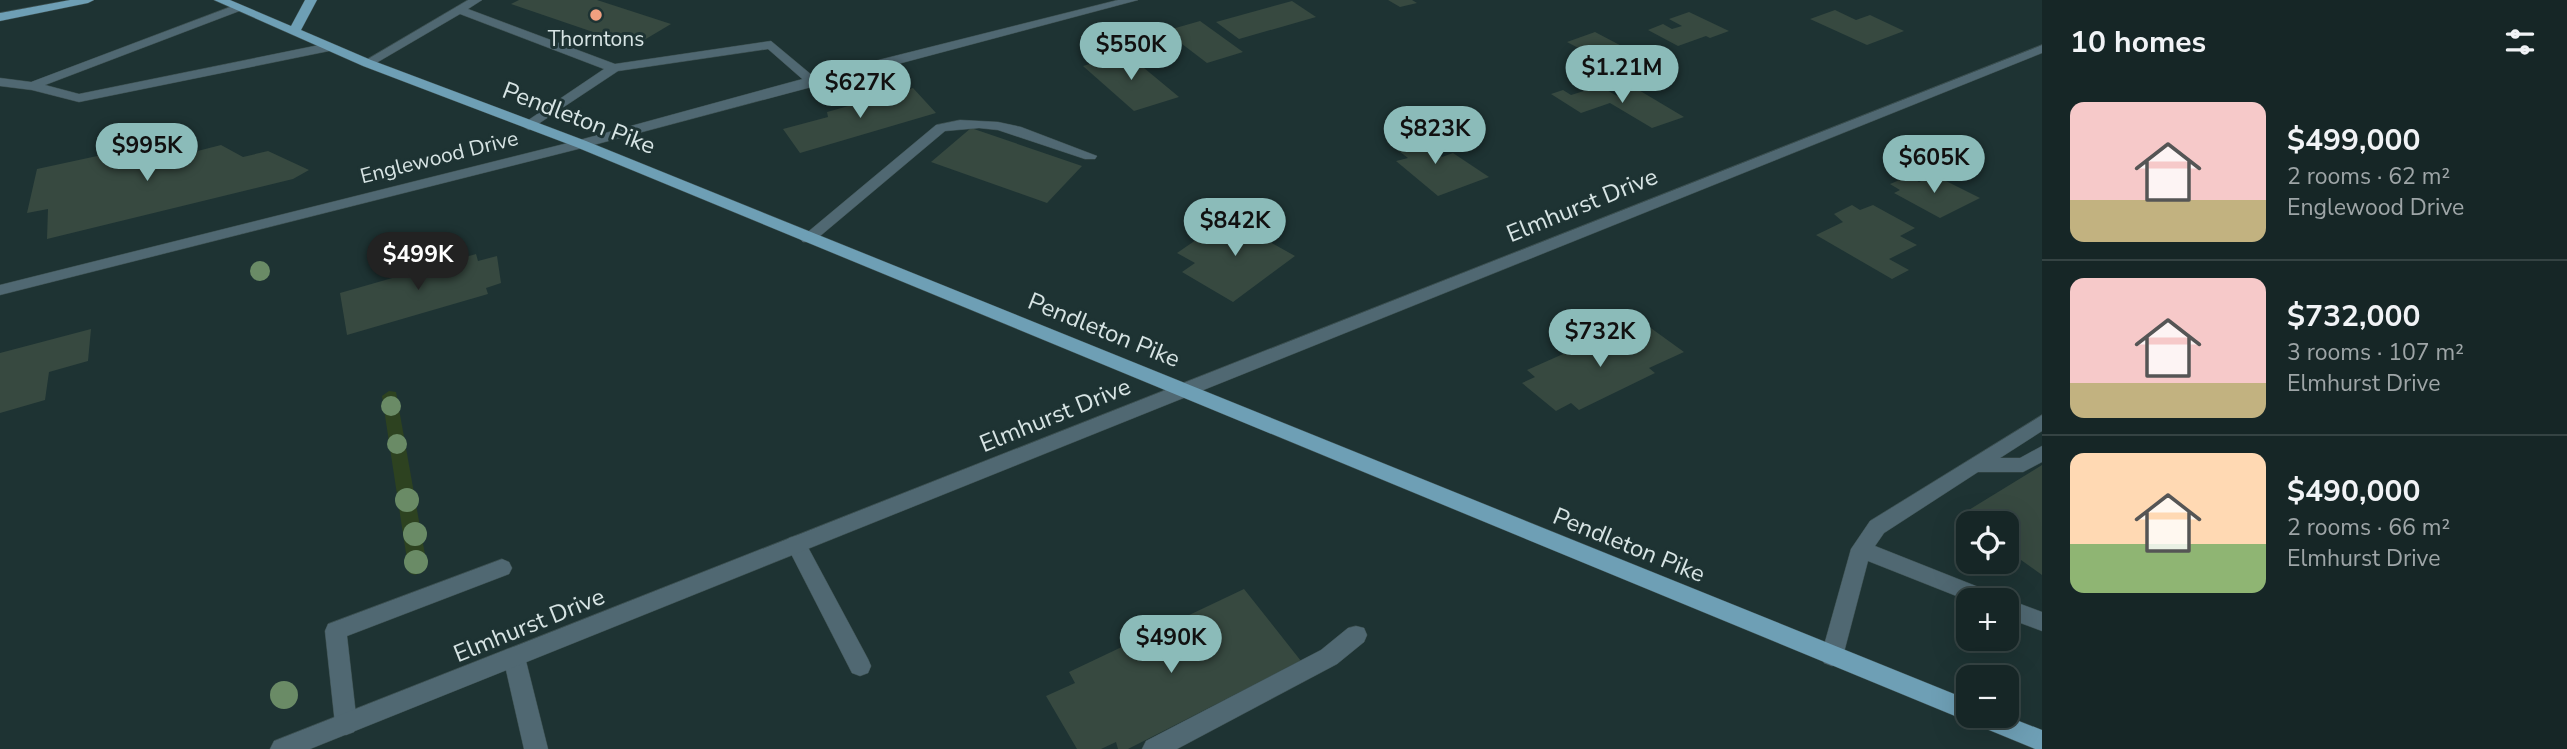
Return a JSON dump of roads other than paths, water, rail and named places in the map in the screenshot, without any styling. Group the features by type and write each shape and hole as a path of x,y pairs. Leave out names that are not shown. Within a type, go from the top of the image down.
{"main road":[{"path":"0,16 88,0"},
{"name":"Pendleton Pike","path":"220,0 367,63 581,145 1956,706"},
{"path":"294,32 311,0"},
{"path":"2010,728 2042,741"}],"street":[{"path":"367,63 476,0"},
{"name":"Englewood Drive","path":"0,290 581,145 813,81 1132,0"},
{"path":"32,86 238,8"},
{"path":"459,10 614,68"},
{"path":"529,126 614,68 771,45 813,81"},
{"path":"0,82 32,86 79,98 329,47"},
{"name":"Elmhurst Drive","path":"282,749 2042,49"},
{"path":"808,239 941,128 962,122 993,123 1090,156"},
{"path":"1832,656 1861,549 1877,527 2042,422"},
{"path":"1975,465 2023,465 2042,453"},
{"path":"796,544 860,666"},
{"path":"1861,549 1959,588"},
{"path":"346,724 336,631 502,568"},
{"path":"2019,613 2042,622"},
{"path":"1153,749 1329,657 1356,635"},
{"path":"514,657 536,749"}],"place":[{"name":"Thorntons","path":"596,15"}]}
